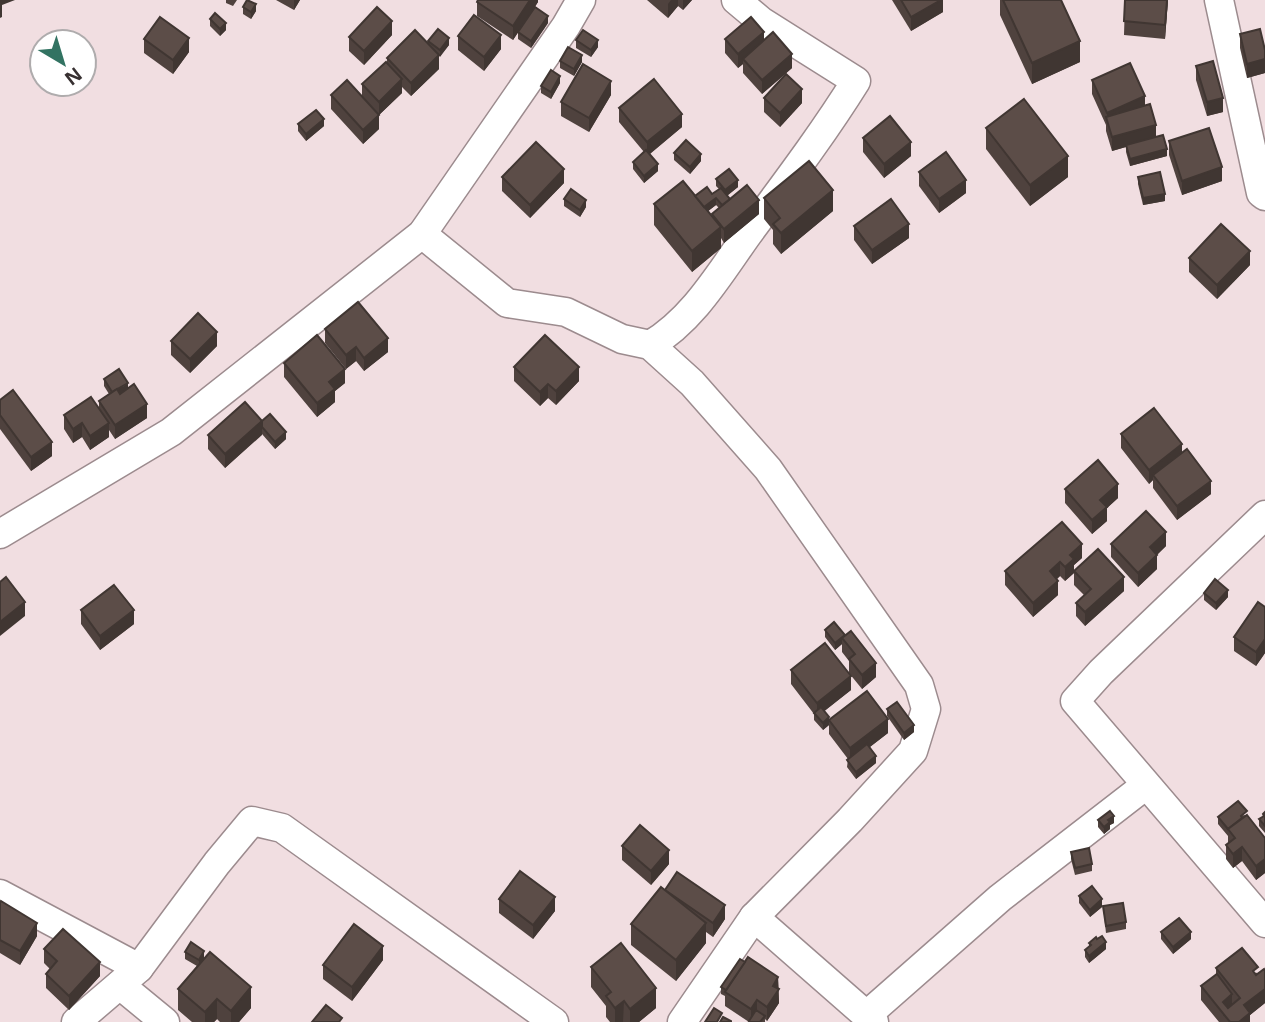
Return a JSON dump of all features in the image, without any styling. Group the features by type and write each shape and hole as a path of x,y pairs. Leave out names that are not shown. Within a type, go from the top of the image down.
{"street":[{"path":"0,534 171,432 422,234 566,26 581,0"},
{"path":"650,345 668,335 696,305 828,127 856,81 761,21 736,0"},
{"path":"1219,0 1261,193 1265,196"},
{"path":"422,234 507,303 566,312 622,339 650,345 692,383 768,469 919,685 926,709 913,751 850,820 754,917 682,1022"},
{"path":"1265,515 1101,672 1075,701 1265,923"},
{"path":"754,917 870,1019 1000,898 1146,785"},
{"path":"76,1022 129,976 252,821 282,828 554,1022"},
{"path":"0,894 129,976 165,1022"}],"building":[{"path":"247,0 256,4 251,12 243,7"},
{"path":"530,0 513,26 477,2"},
{"path":"901,0 941,0 911,17"},
{"path":"1003,0 1061,0 1080,41 1032,63"},
{"path":"1125,0 1167,0 1165,25 1124,21"},
{"path":"377,7 392,21 364,51 349,37"},
{"path":"535,7 548,16 531,41 518,32"},
{"path":"215,13 226,23 220,29 210,19"},
{"path":"474,15 501,35 484,57 458,36"},
{"path":"160,17 189,38 173,60 144,39"},
{"path":"751,17 764,32 738,54 725,39"},
{"path":"438,29 449,38 440,50 428,41"},
{"path":"1260,29 1265,59 1247,64 1240,34"},
{"path":"415,30 439,55 411,83 387,58"},
{"path":"583,30 598,40 591,50 576,40"},
{"path":"773,32 792,54 762,80 743,59"},
{"path":"568,47 582,55 574,69 560,61"},
{"path":"1213,61 1223,98 1207,102 1196,66"},
{"path":"386,62 402,79 379,102 362,84"},
{"path":"1130,63 1145,96 1107,113 1092,80"},
{"path":"583,64 611,81 589,118 561,102"},
{"path":"551,70 560,76 551,92 541,86"},
{"path":"786,74 802,89 780,113 764,98"},
{"path":"654,79 682,114 647,142 619,108"},
{"path":"347,80 379,115 363,130 331,95"},
{"path":"1024,99 1068,156 1030,185 986,128"},
{"path":"1150,104 1156,125 1112,137 1106,117"},
{"path":"316,110 324,119 306,134 298,124"},
{"path":"890,116 911,142 884,164 863,138"},
{"path":"1209,128 1222,167 1182,181 1169,141"},
{"path":"1163,135 1167,149 1130,159 1126,145"},
{"path":"686,140 701,154 690,167 674,153"},
{"path":"536,142 564,169 530,205 502,177"},
{"path":"646,150 658,164 644,176 633,162"},
{"path":"946,152 966,180 939,199 919,172"},
{"path":"809,161 833,190 781,233 773,224 780,218 764,198"},
{"path":"729,169 738,180 725,190 716,179"},
{"path":"1160,172 1165,194 1143,198 1138,177"},
{"path":"683,181 721,227 692,251 654,204"},
{"path":"747,185 759,200 724,229 712,214"},
{"path":"707,187 712,194 721,188 730,199 722,205 716,198 704,207 695,196"},
{"path":"571,189 586,200 580,210 564,199"},
{"path":"891,199 909,224 872,250 854,226"},
{"path":"1221,224 1250,251 1217,285 1189,258"},
{"path":"358,302 388,338 364,358 356,347 346,355 325,329"},
{"path":"198,313 217,332 190,359 171,341"},
{"path":"317,335 345,369 329,382 335,389 317,403 284,363"},
{"path":"545,335 579,367 556,391 548,384 540,392 514,367"},
{"path":"119,369 128,383 112,392 104,379"},
{"path":"134,384 147,404 115,425 99,401 117,389 120,394"},
{"path":"13,390 52,442 31,457 0,415 0,400"},
{"path":"91,397 109,423 90,436 82,423 73,429 64,415"},
{"path":"245,402 262,421 225,454 208,435"},
{"path":"1154,408 1182,444 1149,470 1121,434"},
{"path":"270,414 286,432 275,442 262,427 262,421"},
{"path":"1187,449 1211,481 1177,506 1153,475"},
{"path":"1098,460 1118,484 1100,500 1107,507 1092,520 1065,489"},
{"path":"1146,511 1166,532 1150,547 1157,555 1138,573 1111,544"},
{"path":"1062,522 1082,544 1070,555 1074,559 1065,567 1060,562 1050,571 1058,581 1033,603 1005,571"},
{"path":"1098,549 1124,577 1085,612 1076,603 1091,589 1074,571"},
{"path":"6,577 25,602 0,622 0,582"},
{"path":"1215,579 1228,590 1216,603 1204,593"},
{"path":"114,585 134,610 100,636 81,610"},
{"path":"1258,602 1265,607 1265,639 1256,652 1234,637"},
{"path":"834,622 845,635 835,643 825,630"},
{"path":"851,631 876,663 862,675 849,659 855,654 842,638"},
{"path":"825,643 851,676 817,703 791,670"},
{"path":"867,691 888,719 850,748 829,720"},
{"path":"897,702 914,725 904,733 887,709"},
{"path":"821,707 829,717 823,723 814,713"},
{"path":"867,744 876,756 856,772 847,760"},
{"path":"1238,801 1247,811 1228,829 1218,817"},
{"path":"1110,811 1114,816 1104,827 1098,820"},
{"path":"1265,812 1265,826 1259,819"},
{"path":"1247,815 1265,838 1265,859 1256,866 1242,847 1233,854 1226,845 1235,838 1228,829"},
{"path":"640,825 669,850 651,871 622,846"},
{"path":"1089,848 1092,864 1075,868 1071,852"},
{"path":"520,871 555,897 533,925 499,899"},
{"path":"677,872 725,905 713,923 665,890"},
{"path":"1092,886 1102,899 1090,910 1079,896"},
{"path":"661,887 706,923 676,960 631,924"},
{"path":"1,901 37,923 20,951 0,940"},
{"path":"1123,903 1126,922 1106,926 1103,906"},
{"path":"1179,918 1191,932 1173,947 1161,932"},
{"path":"354,924 383,946 352,987 323,965"},
{"path":"63,929 100,962 69,996 46,974 57,961 44,949"},
{"path":"1102,936 1106,942 1089,956 1085,950 1091,945 1089,943"},
{"path":"191,942 204,951 199,960 185,952"},
{"path":"621,943 656,988 630,1009 624,1001 615,1008 606,996 611,992 591,967"},
{"path":"1242,948 1258,967 1253,971 1256,975 1264,969 1265,989 1244,1005 1250,1013 1239,1022 1230,1022 1201,986 1217,974 1232,994 1223,1002 1228,1008 1240,998 1216,968"},
{"path":"210,952 251,987 231,1011 217,999 205,1012 178,989"},
{"path":"748,957 778,977 773,986 779,989 767,1007 757,1000 751,1009 725,992"},
{"path":"740,959 745,962 726,990 721,987"},
{"path":"326,1005 342,1018 339,1022 312,1022"},
{"path":"714,1008 722,1013 717,1022 705,1022"},
{"path":"756,1010 765,1016 760,1022 749,1021"},
{"path":"723,1017 731,1021 731,1022 720,1022"}]}
